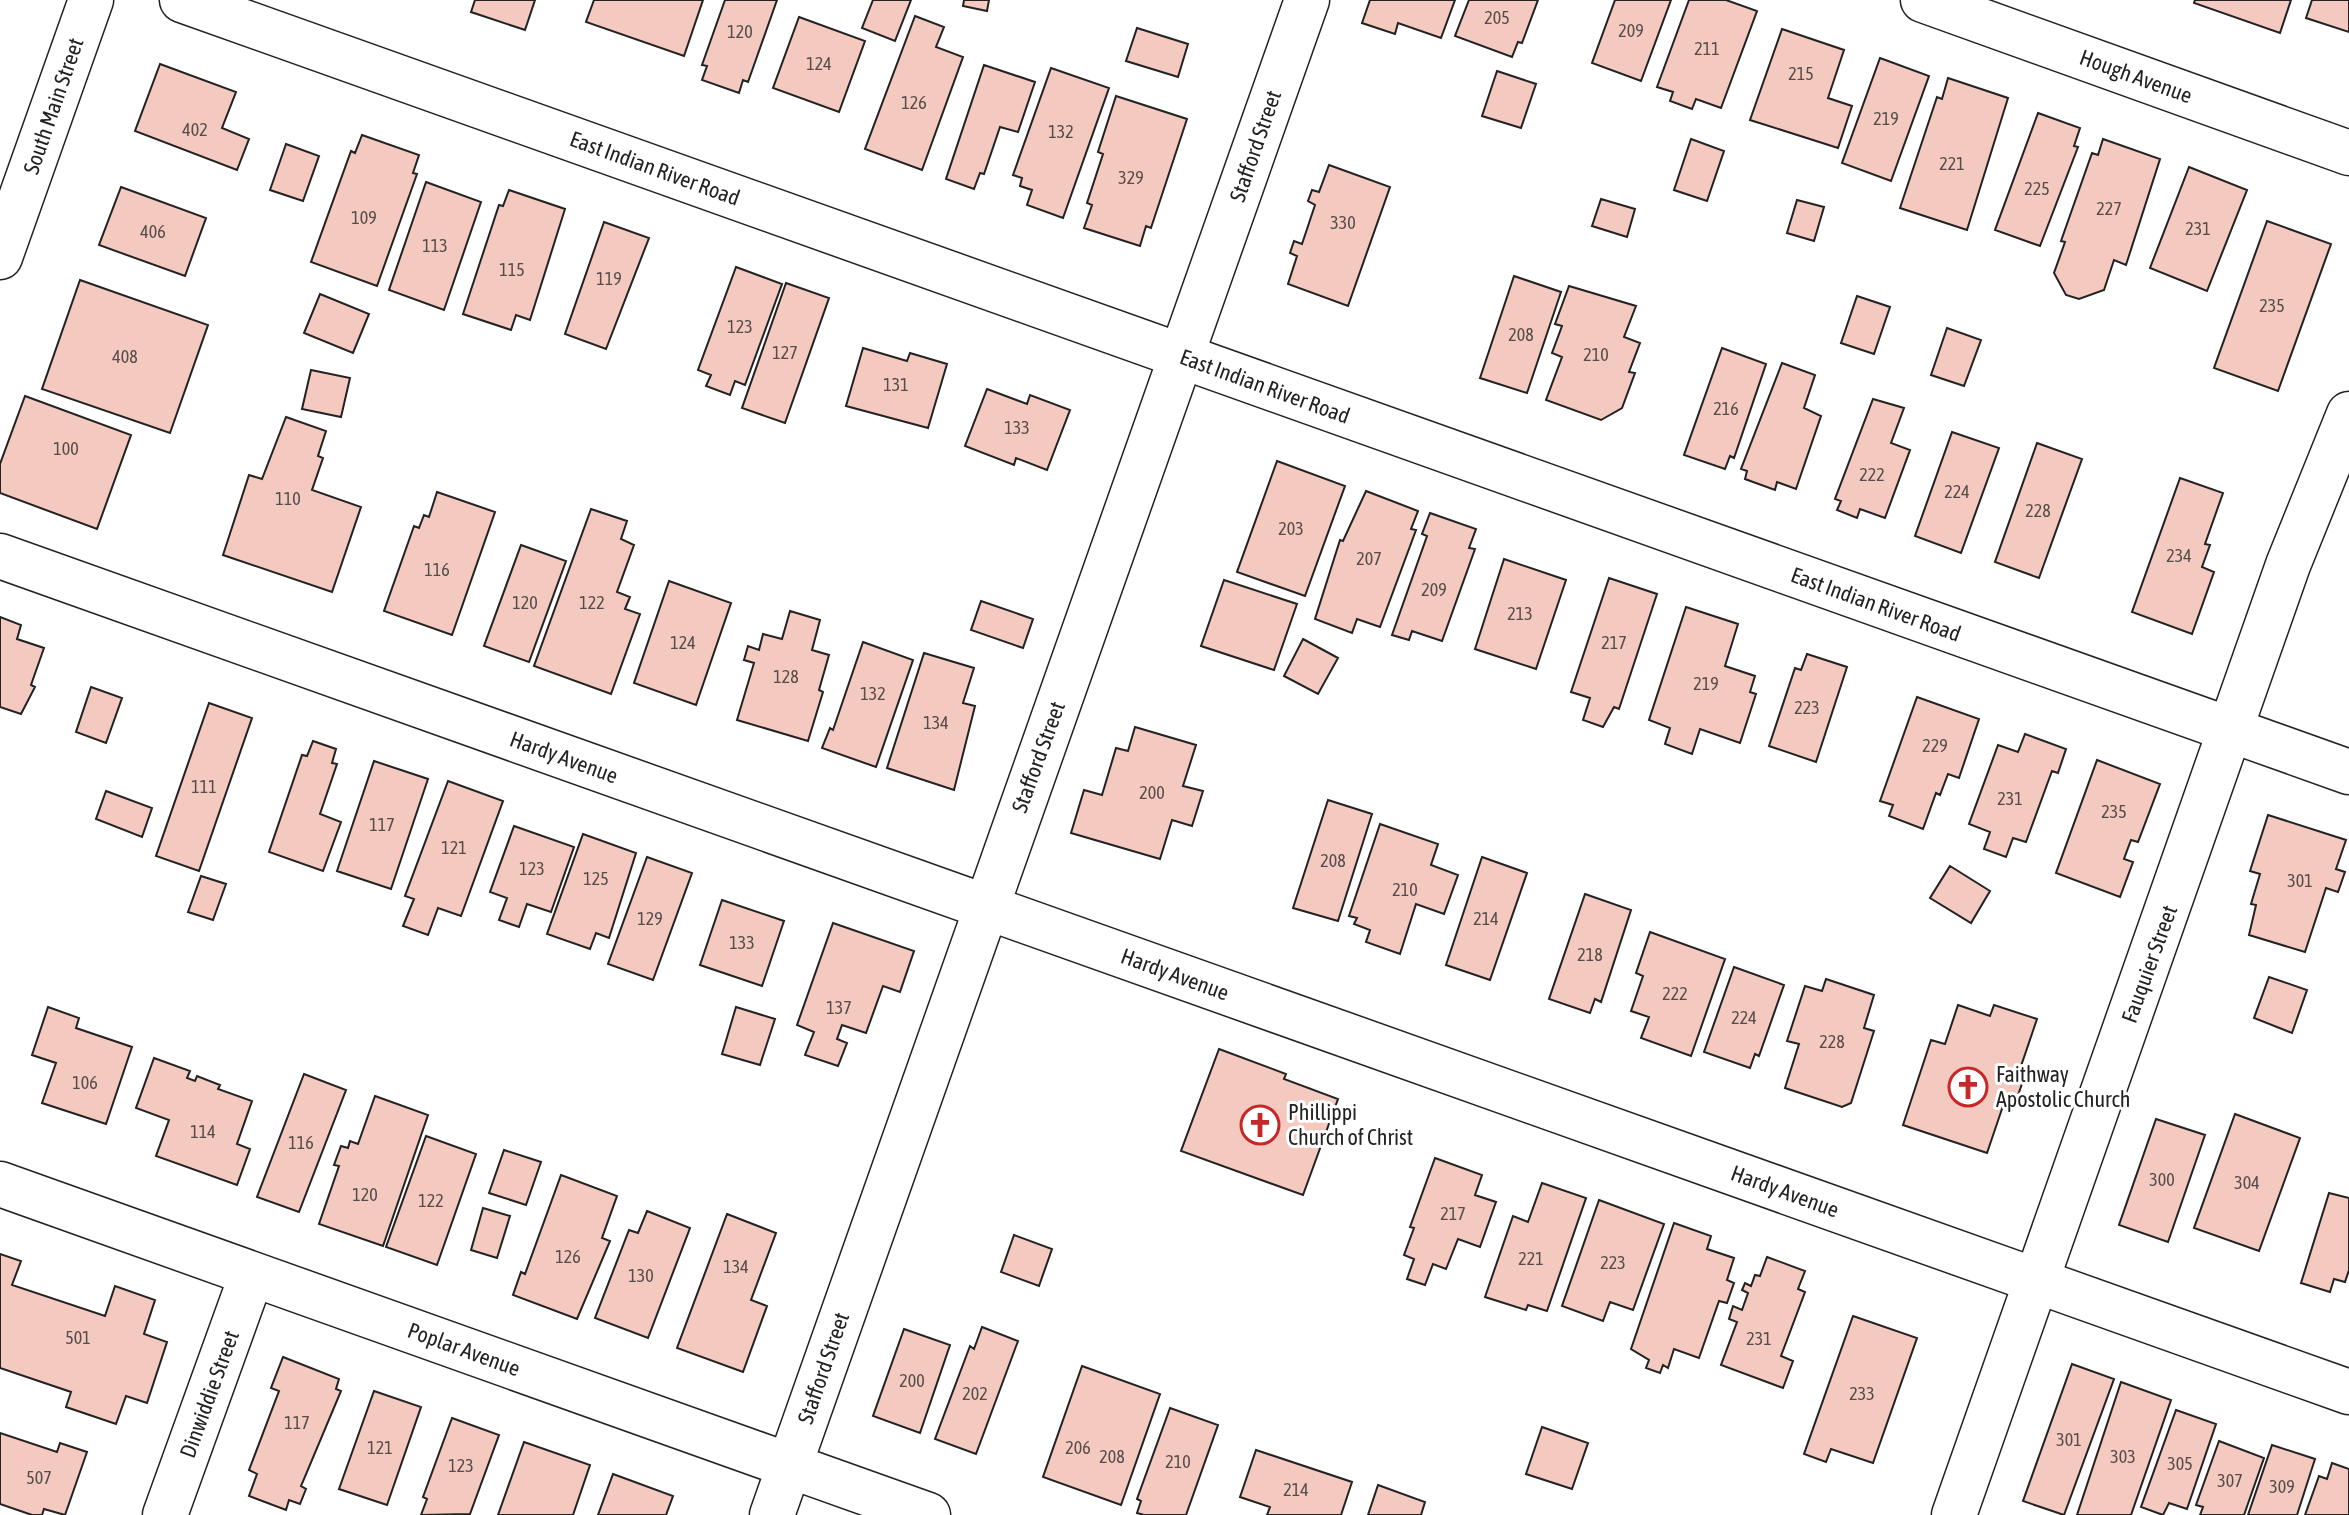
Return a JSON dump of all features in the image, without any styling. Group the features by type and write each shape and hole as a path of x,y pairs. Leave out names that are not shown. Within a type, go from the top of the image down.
{"street":[{"name":"South Main Street","path":"0,257 91,0"},
{"name":"East Indian River Road","path":"182,0 2349,772"},
{"name":"Stafford Street","path":"772,1515 1307,0"},
{"name":"Hough Avenue","path":"1923,0 2349,153"},
{"name":"Fauquier Street","path":"1954,1515 2288,565 2349,414"},
{"name":"Hardy Avenue","path":"0,556 2349,1392"},
{"name":"Poplar Avenue","path":"0,1184 928,1515"},
{"name":"Dinwiddie Street","path":"165,1515 252,1274"}],"building":[{"path":"475,0 535,0 525,30 471,12"},
{"path":"594,0 703,0 684,56 586,22"},
{"path":"725,0 777,0 748,82 743,80 739,93 702,80 707,66 702,65"},
{"path":"873,0 911,0 895,41 862,28"},
{"path":"964,0 989,0 987,11 963,6"},
{"path":"1370,0 1455,0 1441,38 1398,23 1395,34 1362,23"},
{"path":"1469,0 1538,0 1522,43 1518,42 1512,57 1455,36"},
{"path":"1615,0 1671,0 1641,81 1592,63"},
{"path":"1689,0 1726,0 1757,11 1721,108 1696,99 1692,109 1670,101 1673,92 1657,87"},
{"path":"2195,0 2291,0 2280,33 2194,3"},
{"path":"2312,0 2349,0 2349,32 2306,18"},
{"path":"915,16 944,27 936,47 963,57 922,170 865,149"},
{"path":"799,17 865,41 839,112 773,88"},
{"path":"1137,28 1188,44 1178,77 1126,61"},
{"path":"1782,29 1844,50 1828,98 1852,106 1838,148 1750,120"},
{"path":"1880,58 1929,76 1891,181 1842,163"},
{"path":"160,64 236,92 222,128 249,139 237,170 135,131"},
{"path":"984,65 1035,82 1018,132 1000,127 984,174 980,173 974,189 946,179"},
{"path":"1051,68 1109,88 1063,218 1027,205 1032,190 1020,186 1022,178 1013,175"},
{"path":"1497,71 1536,84 1521,128 1482,116"},
{"path":"1948,78 2008,98 1967,230 1900,208 1937,97 1942,99"},
{"path":"1116,96 1187,119 1151,228 1146,226 1140,246 1084,228 1092,205 1087,203 1103,154 1098,152"},
{"path":"2038,113 2080,128 2074,146 2078,147 2040,246 1995,230"},
{"path":"362,135 419,155 413,173 417,174 377,286 311,262 351,151 355,153"},
{"path":"1691,139 1724,151 1707,201 1674,190"},
{"path":"2103,139 2160,159 2126,265 2114,260 2104,290 2079,299 2066,295 2054,273 2065,242 2061,241 2092,153 2098,155"},
{"path":"286,144 319,156 303,201 270,190"},
{"path":"1329,165 1390,187 1348,306 1288,284 1297,256 1290,253 1294,241 1302,244 1315,205 1308,201 1312,190 1319,192"},
{"path":"2189,167 2247,190 2207,291 2150,268"},
{"path":"426,182 481,202 444,310 389,290"},
{"path":"121,187 206,218 185,276 99,245"},
{"path":"509,190 565,209 530,320 516,315 511,330 463,314 499,205 503,206"},
{"path":"1601,199 1635,209 1627,237 1592,226"},
{"path":"1797,200 1824,207 1814,241 1787,233"},
{"path":"2267,221 2331,244 2278,391 2214,368"},
{"path":"604,222 649,238 606,349 565,334"},
{"path":"736,267 782,284 745,385 735,381 730,395 706,386 711,375 698,370"},
{"path":"1514,276 1561,292 1527,393 1480,378"},
{"path":"80,280 208,325 170,433 42,389"},
{"path":"786,283 829,298 785,423 742,408"},
{"path":"1569,286 1636,306 1624,337 1640,343 1629,372 1635,373 1622,408 1601,420 1546,400 1562,357 1552,353 1562,326 1555,324"},
{"path":"320,294 369,314 353,353 304,333"},
{"path":"1857,296 1890,307 1874,354 1841,343"},
{"path":"1947,328 1981,340 1964,386 1931,375"},
{"path":"863,348 907,361 910,353 947,364 928,428 846,406"},
{"path":"1722,348 1766,364 1734,458 1730,456 1725,469 1684,455"},
{"path":"1782,363 1815,375 1804,408 1821,416 1796,489 1777,482 1775,490 1745,479 1747,471 1741,469"},
{"path":"311,370 350,378 341,417 302,409"},
{"path":"987,389 1027,404 1030,395 1070,410 1047,470 1016,458 1014,465 965,446"},
{"path":"25,396 131,435 97,529 0,493 0,464"},
{"path":"1873,399 1904,408 1891,443 1910,450 1885,518 1860,509 1857,518 1837,510 1841,501 1835,499"},
{"path":"286,417 326,431 318,456 323,458 312,490 361,507 332,592 223,555 249,475 262,479"},
{"path":"1952,432 1999,448 1961,553 1915,536"},
{"path":"2037,443 2082,459 2039,578 1995,562"},
{"path":"1277,461 1345,486 1305,596 1237,572"},
{"path":"2180,478 2223,493 2205,544 2210,545 2202,567 2214,572 2192,634 2132,612"},
{"path":"1366,491 1418,511 1411,529 1416,530 1380,627 1357,619 1352,633 1315,619 1340,540 1343,541"},
{"path":"437,492 495,512 452,635 384,611 414,526 419,528 424,515 429,517"},
{"path":"591,509 627,521 621,539 634,545 617,592 630,597 625,609 640,614 611,694 534,666"},
{"path":"1430,513 1476,529 1469,548 1475,549 1442,641 1412,631 1409,640 1392,635 1427,536 1422,534"},
{"path":"521,545 566,561 529,662 484,646"},
{"path":"1504,559 1566,580 1536,669 1475,649"},
{"path":"1609,578 1657,594 1619,709 1614,707 1603,727 1583,720 1590,698 1571,692"},
{"path":"1224,580 1297,604 1274,670 1201,646"},
{"path":"669,581 731,603 696,705 634,683"},
{"path":"981,601 1033,619 1023,648 971,630"},
{"path":"1686,607 1738,624 1725,666 1755,676 1750,692 1756,694 1740,743 1700,729 1692,754 1665,744 1670,728 1649,720"},
{"path":"790,611 820,620 812,650 829,655 819,690 823,692 808,741 737,720 754,663 744,660 748,646 759,650 763,634 782,639"},
{"path":"0,617 21,625 17,639 44,648 31,685 35,687 21,714 0,707"},
{"path":"1303,639 1338,658 1318,694 1284,676"},
{"path":"863,642 913,660 876,767 822,748 830,728 833,730"},
{"path":"924,653 974,668 963,703 975,706 954,790 887,768"},
{"path":"1807,654 1847,667 1816,762 1769,746 1795,668 1801,670"},
{"path":"91,687 122,698 106,743 76,732"},
{"path":"1917,697 1979,719 1959,778 1948,774 1940,795 1936,793 1923,829 1889,816 1893,805 1880,801"},
{"path":"209,703 252,718 199,871 156,856"},
{"path":"1135,727 1196,745 1183,786 1203,791 1192,826 1172,820 1160,859 1071,833 1084,790 1102,795 1116,748 1128,751"},
{"path":"2025,734 2066,749 2058,773 2052,771 2026,842 2013,838 2006,857 1984,849 1990,832 1969,824 1998,745 2018,752"},
{"path":"313,741 336,749 332,763 337,764 320,814 341,822 323,871 269,852 302,755 307,756"},
{"path":"2097,760 2160,784 2138,842 2131,840 2124,859 2133,862 2120,897 2056,873"},
{"path":"374,761 428,779 391,889 337,871"},
{"path":"448,781 503,801 461,916 438,908 428,935 403,926 414,899 405,896"},
{"path":"106,791 152,808 142,837 96,819"},
{"path":"1328,800 1372,814 1338,921 1293,908"},
{"path":"2268,815 2346,840 2336,869 2345,872 2338,892 2326,888 2305,952 2249,935 2256,905 2251,904 2260,874 2250,871"},
{"path":"1380,824 1438,844 1431,865 1458,875 1444,914 1416,904 1400,954 1366,942 1370,930 1354,924 1357,918 1349,916"},
{"path":"514,826 574,847 551,912 527,904 519,927 499,920 507,898 490,892"},
{"path":"583,834 636,853 609,938 596,933 590,949 547,934"},
{"path":"647,857 692,873 653,980 608,964"},
{"path":"1482,857 1527,873 1490,980 1446,965"},
{"path":"1950,866 1990,891 1971,923 1930,898"},
{"path":"201,876 226,884 213,920 188,912"},
{"path":"1585,894 1631,910 1601,1002 1595,999 1590,1013 1549,999"},
{"path":"722,900 784,921 762,986 700,965"},
{"path":"833,923 914,951 900,992 883,986 866,1033 842,1025 837,1039 847,1043 838,1066 805,1055 814,1032 797,1025"},
{"path":"1650,932 1725,959 1691,1056 1641,1038 1649,1017 1631,1011 1643,976 1636,973"},
{"path":"1734,967 1784,985 1759,1056 1755,1054 1750,1068 1704,1052"},
{"path":"2269,977 2307,990 2292,1033 2254,1018"},
{"path":"1826,979 1874,995 1864,1028 1874,1031 1851,1103 1842,1107 1785,1088 1799,1044 1787,1041 1805,986 1822,991"},
{"name":"Faithway Apostolic Church","path":"1958,1005 1990,1016 1994,1005 2037,1019 2020,1069 2026,1072 2014,1107 2004,1103 1987,1153 1903,1125 1931,1040 1945,1044"},
{"path":"48,1007 79,1018 76,1028 132,1047 106,1124 42,1103 56,1063 32,1055"},
{"path":"736,1007 775,1019 760,1065 722,1054"},
{"name":"Phillippi Church of Christ","path":"1219,1049 1286,1074 1284,1079 1338,1099 1303,1195 1181,1151"},
{"path":"154,1058 190,1071 187,1078 195,1081 197,1076 220,1085 218,1089 252,1101 237,1144 250,1149 237,1185 156,1156 169,1120 136,1108"},
{"path":"304,1074 346,1090 299,1212 257,1197"},
{"path":"375,1096 428,1115 383,1246 319,1224 339,1166 334,1165 341,1146 348,1148 350,1141 358,1144"},
{"path":"2235,1114 2300,1138 2259,1251 2194,1228"},
{"path":"2156,1119 2205,1135 2168,1242 2119,1225"},
{"path":"426,1136 476,1154 437,1265 386,1247"},
{"path":"504,1150 541,1162 526,1205 489,1193"},
{"path":"1435,1158 1482,1175 1475,1195 1496,1202 1480,1247 1458,1239 1446,1269 1433,1264 1425,1285 1407,1279 1414,1259 1404,1255 1414,1228 1410,1227"},
{"path":"561,1175 617,1196 602,1238 610,1241 577,1319 513,1295 521,1272 525,1274"},
{"path":"1542,1183 1586,1198 1547,1311 1528,1305 1526,1310 1485,1297 1513,1216 1528,1222"},
{"path":"2329,1193 2349,1198 2349,1270 2345,1282 2334,1279 2330,1292 2301,1283"},
{"path":"1599,1200 1664,1224 1633,1310 1610,1302 1603,1321 1562,1306"},
{"path":"483,1208 510,1216 497,1258 471,1250"},
{"path":"647,1211 690,1228 648,1338 595,1318 629,1230 638,1233"},
{"path":"727,1214 776,1233 751,1300 767,1306 743,1372 677,1348"},
{"path":"1674,1223 1711,1236 1707,1249 1734,1258 1727,1280 1734,1283 1727,1303 1719,1301 1699,1358 1674,1349 1668,1368 1663,1365 1660,1373 1646,1368 1649,1360 1631,1349"},
{"path":"1014,1235 1052,1249 1039,1286 1001,1272"},
{"path":"0,1254 21,1261 12,1285 105,1316 115,1286 155,1300 144,1334 167,1342 147,1403 126,1396 116,1424 66,1407 71,1392 0,1368"},
{"path":"1767,1257 1805,1271 1798,1289 1805,1292 1781,1356 1793,1361 1783,1388 1721,1365 1737,1322 1729,1319 1733,1306 1742,1310 1748,1293 1742,1290 1745,1283 1751,1286 1755,1275 1760,1276"},
{"path":"1853,1316 1917,1338 1873,1463 1831,1449 1826,1462 1804,1454"},
{"path":"982,1327 1018,1341 976,1454 935,1439 970,1346 974,1349"},
{"path":"904,1329 950,1345 920,1433 873,1416"},
{"path":"283,1357 339,1379 336,1389 341,1391 301,1486 306,1489 300,1504 289,1500 286,1510 249,1496 257,1474 249,1470 279,1391 271,1388"},
{"path":"2072,1364 2114,1379 2064,1515 2023,1501"},
{"path":"1082,1366 1160,1394 1121,1505 1043,1477"},
{"path":"2121,1382 2171,1400 2131,1515 2077,1515"},
{"path":"374,1391 421,1407 387,1505 339,1489"},
{"path":"1170,1408 1218,1425 1186,1515 1144,1515 1137,1513 1141,1501 1137,1499"},
{"path":"2176,1410 2216,1424 2187,1509 2169,1503 2163,1515 2141,1507"},
{"path":"452,1418 499,1435 470,1514 421,1515 427,1499 423,1497"},
{"path":"1542,1427 1588,1443 1572,1489 1526,1474"},
{"path":"0,1433 57,1452 60,1443 87,1452 65,1515 44,1509 42,1515 32,1515 0,1504"},
{"path":"2219,1441 2264,1458 2244,1515 2200,1515 2203,1507 2196,1505"},
{"path":"524,1442 590,1465 573,1515 498,1515"},
{"path":"2272,1445 2315,1459 2297,1515 2248,1515"},
{"path":"1256,1450 1352,1482 1341,1515 1267,1515 1270,1507 1240,1497"},
{"path":"2332,1463 2349,1469 2349,1515 2305,1515 2319,1476 2327,1479"},
{"path":"613,1474 673,1496 666,1515 598,1515"},
{"path":"1378,1485 1425,1502 1421,1515 1368,1515"}],"place":[{"name":"Faithway Apostolic Church","path":"1968,1087"},
{"name":"Phillippi Church of Christ","path":"1260,1125"}]}
